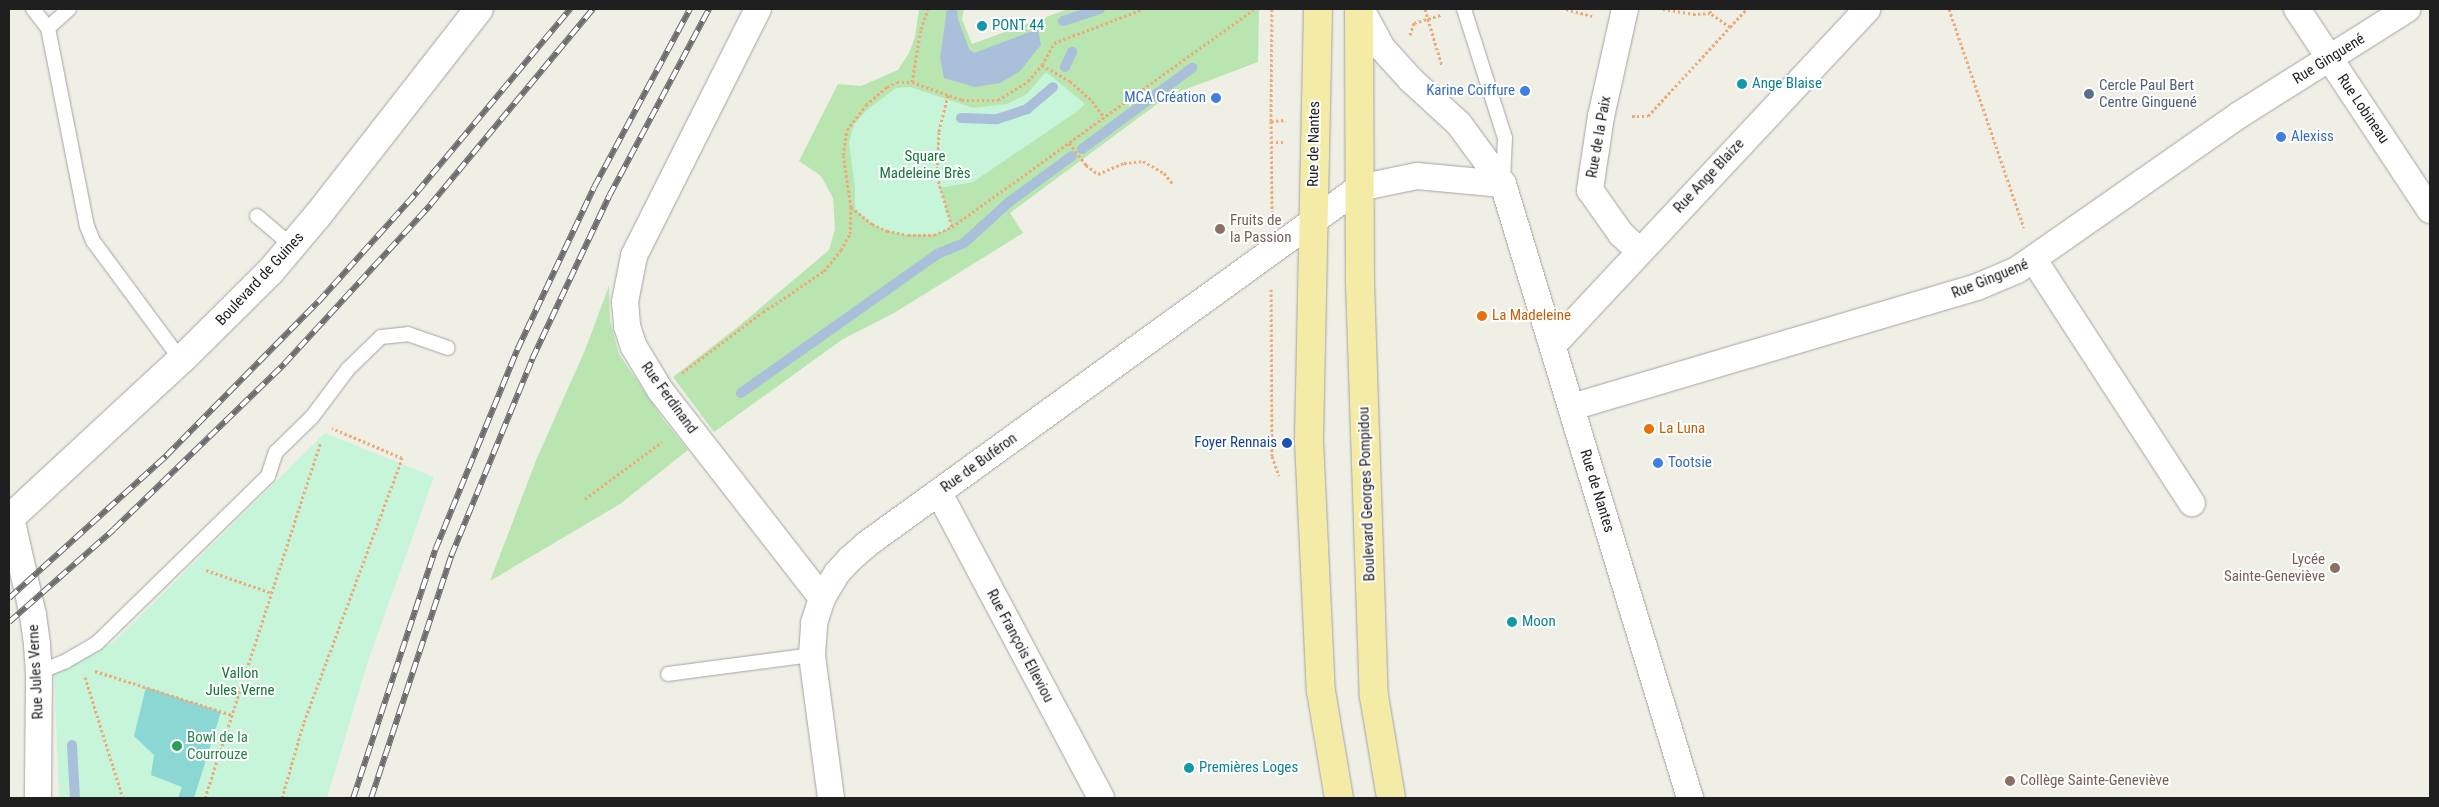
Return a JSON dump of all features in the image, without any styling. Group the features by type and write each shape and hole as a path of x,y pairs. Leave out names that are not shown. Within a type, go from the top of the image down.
{"main road":[{"name":"Rue de Nantes","path":"1313,222 1318,9"},
{"name":"Rue de Nantes","path":"1359,188 1360,9"},
{"name":"Boulevard Georges Pompidou","path":"1359,188 1374,696 1391,798"},
{"path":"1313,222 1309,450 1321,691 1339,798"}],"street":[{"name":"Boulevard de Guines","path":"9,517 181,360 270,272 480,9"},
{"name":"Rue Ferdinand","path":"758,9 634,256 625,302 627,326 637,353 660,390 822,598"},
{"name":"Rue de Nantes","path":"1360,9 1382,48 1411,80 1459,124 1503,184 1690,798"},
{"name":"Rue de la Paix","path":"1625,9 1601,116 1590,190 1621,234 1640,250"},
{"name":"Rue Ange Blaize","path":"1553,345 1867,9"},
{"name":"Rue Lobineau","path":"2296,9 2430,210"},
{"name":"Rue Ginguené","path":"1572,407 1977,287 2034,260 2186,151 2407,9"},
{"path":"1313,222 1359,188 1416,176 1503,184"},
{"name":"Rue de Buféron","path":"831,798 812,655 814,623 822,598 837,573 850,559 939,493 1313,222"},
{"path":"2034,260 2192,503"},
{"name":"Rue François Elleviou","path":"939,493 1101,798"},
{"name":"Rue Jules Verne","path":"9,517 33,615 39,672 38,798"}],"lane":[{"path":"33,9 48,28 87,226 93,241 181,360"},
{"path":"48,28 69,9"},
{"name":"Rue de Nantes","path":"1464,9 1505,138 1503,184"},
{"path":"257,216 292,246"},
{"path":"39,672 66,661 97,643 268,476 276,452 312,417 348,369 381,338 408,334 448,348"},
{"path":"668,674 812,655"}],"path":[{"path":"912,82 920,29 928,9"},
{"path":"660,390 764,312 824,271 841,250 850,234 851,207 844,155 847,130 866,105 887,87 896,82 912,82 962,100 998,100 1028,81 1042,65 1054,43 1143,9"},
{"path":"851,207 872,224 887,232 908,235 934,235 952,227 1254,9"},
{"path":"1272,9 1272,456 1281,481"},
{"path":"1663,9 1693,14 1710,13 1730,27"},
{"path":"1710,13 1711,9"},
{"path":"1601,116 1648,116 1747,9"},
{"path":"1949,9 2034,260"},
{"path":"1042,65 1070,81 1092,101 1104,117"},
{"path":"948,95 939,132 937,176 952,227"},
{"path":"1271,121 1315,120"},
{"path":"1069,143 1086,165 1098,174 1124,164 1143,161 1164,173 1172,183"},
{"path":"282,798 304,722 402,458 326,426 312,417"},
{"path":"585,499 687,424"},
{"path":"205,798 326,426"},
{"path":"215,572 272,593"},
{"path":"66,661 232,715"},
{"path":"82,666 122,798"}],"green space":[{"name":"Square Madeleine Brès","path":"919,9 964,9 962,19 972,44 1068,9 1259,9 1258,62 1168,96 1010,213 1023,233 894,313 843,339 714,432 673,377 739,326 829,250 835,229 833,198 821,176 799,161 838,84 861,86 898,70 909,53 915,37"},
{"path":"1046,72 1085,104 1075,113 973,182 940,188 952,227 934,235 908,235 887,231 872,224 855,209 855,188 849,143 854,124 869,108 896,88 910,87 973,108 1007,104 1027,94"},
{"path":"609,286 610,320 619,354 663,419 688,450 620,504 490,581 537,458 585,350"},
{"name":"Vallon Jules Verne","path":"325,433 434,477 368,661 327,798 59,798 54,671 114,642"}],"shaded area":[{"path":"947,9 957,9 958,19 969,49 974,53 1038,29 1041,45 1020,71 1000,83 975,87 944,78 940,58"},
{"name":"Bowl de la Courrouze","path":"146,687 221,712 194,798 178,798 182,787 151,775 154,755 134,736"}],"waterway":[{"path":"1063,21 1100,9"},
{"path":"1065,67 1072,52"},
{"path":"1082,149 1192,68"},
{"path":"961,118 997,119 1027,109 1053,87"},
{"path":"741,393 937,254 964,243 1009,202 1072,156"},
{"path":"72,745 75,798"}],"railway":[{"path":"9,598 166,456 318,302 417,192 570,9"},
{"path":"9,622 114,529 284,364 430,205 593,9"},
{"path":"353,798 435,550 517,350 594,187 690,9"},
{"path":"371,798 451,556 532,359 609,196 709,9"}],"place":[{"name":"PONT 44","path":"982,26"},
{"name":"Ange Blaise","path":"1742,84"},
{"name":"Karine Coiffure","path":"1525,91"},
{"name":"Cercle Paul Bert Centre Ginguené","path":"2089,94"},
{"name":"MCA Création","path":"1216,98"},
{"name":"Alexiss","path":"2281,137"},
{"name":"Fruits de la Passion","path":"1220,229"},
{"name":"La Madeleine","path":"1482,316"},
{"name":"La Luna","path":"1649,429"},
{"name":"Foyer Rennais","path":"1287,443"},
{"name":"Tootsie","path":"1658,463"},
{"name":"Lycée Sainte-Geneviève","path":"2335,568"},
{"name":"Moon","path":"1512,622"},
{"name":"Bowl de la Courrouze","path":"177,746"},
{"name":"Premières Loges","path":"1189,768"},
{"name":"Collège Sainte-Geneviève","path":"2010,781"}]}
